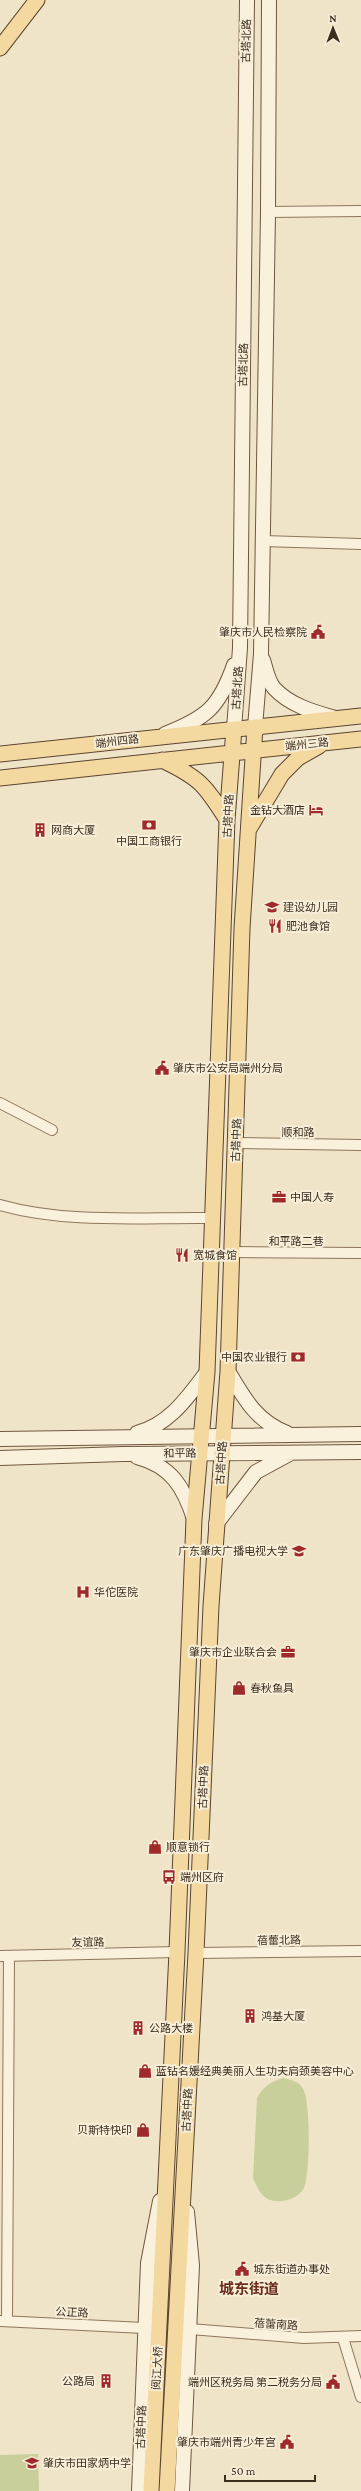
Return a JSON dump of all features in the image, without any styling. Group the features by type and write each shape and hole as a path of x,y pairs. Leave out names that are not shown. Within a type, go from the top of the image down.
{"main road":[{"path":"0,48 37,0"},
{"name":"古塔北路","path":"234,729 240,648 247,0"},
{"name":"古塔北路","path":"256,727 261,654 268,212 269,0"},
{"path":"246,59 268,58"},
{"path":"160,736 193,723 214,707 228,683 240,648"},
{"path":"261,654 274,688 296,704 336,719"},
{"name":"端州三路","path":"234,729 361,716"},
{"name":"古塔中路","path":"177,2293 196,1953 211,1606 228,1371 242,928 256,727"},
{"name":"端州四路","path":"0,754 234,729"},
{"name":"古塔中路","path":"160,2292 177,1952 194,1519 207,1372 227,820 234,729"},
{"name":"端州三路","path":"232,752 361,739"},
{"path":"248,830 282,774 298,758 325,742"},
{"path":"0,778 232,752"},
{"path":"161,760 190,773 203,784 227,820"},
{"path":"224,929 242,928"},
{"path":"228,1371 254,1412 266,1423 291,1435"},
{"path":"122,1437 147,1430 166,1420 180,1406 207,1372"},
{"name":"和平路","path":"0,1440 201,1435 361,1434"},
{"name":"和平路","path":"0,1458 222,1452 361,1452"},
{"path":"216,1524 256,1472 293,1452"},
{"path":"123,1454 150,1460 174,1476 183,1489 194,1519"},
{"path":"190,1607 211,1606"},
{"name":"古塔中路","path":"139,2491 144,2328 148,2263 166,2173"},
{"name":"古塔中路","path":"182,2491 192,2265 183,2176"},
{"name":"阅江大桥","path":"151,2491 160,2292"},
{"name":"阅江大桥","path":"167,2491 177,2293"}],"street":[{"path":"268,212 361,211"},
{"path":"262,541 361,544"},
{"path":"0,1103 52,1130"},
{"name":"顺和路","path":"236,1143 361,1145"},
{"path":"0,1205 35,1212 78,1216 212,1218"},
{"name":"和平路二巷","path":"232,1252 361,1253"},
{"name":"蓓蕾北路","path":"196,1953 361,1951"},
{"name":"友谊路","path":"4,1956 177,1952"},
{"path":"4,1956 4,2321"},
{"name":"公正路","path":"4,2321 144,2328"},
{"name":"蓓蕾南路","path":"190,2329 304,2338 344,2338 361,2336"},
{"path":"344,2338 361,2397"}],"green space":[{"path":"283,2078 299,2084 306,2096 309,2138 308,2168 304,2188 301,2192 297,2196 287,2200 276,2201 266,2198 261,2194 253,2178 257,2098 262,2090 268,2085"},
{"path":"38,2454 39,2491 0,2491 0,2455"}],"place":[{"name":"肇庆市人民检察院","path":"318,632"},
{"name":"金钻大酒店","path":"316,810"},
{"name":"中国工商银行","path":"149,825"},
{"name":"网商大厦","path":"40,830"},
{"name":"建设幼儿园","path":"272,907"},
{"name":"肥池食馆","path":"275,926"},
{"name":"肇庆市公安局端州分局","path":"162,1068"},
{"name":"中国人寿","path":"279,1197"},
{"name":"宽城食馆","path":"182,1255"},
{"name":"中国农业银行","path":"298,1357"},
{"name":"广东肇庆广播电视大学","path":"299,1551"},
{"name":"华佗医院","path":"83,1592"},
{"name":"肇庆市企业联合会","path":"288,1652"},
{"name":"春秋鱼具","path":"239,1688"},
{"name":"顺意锁行","path":"155,1847"},
{"name":"端州区府","path":"169,1877"},
{"name":"鸿基大厦","path":"250,2016"},
{"name":"公路大楼","path":"138,2028"},
{"name":"蓝钻名媛经典美丽人生功夫肩颈美容中心","path":"145,2071"},
{"name":"贝斯特快印","path":"143,2130"},
{"name":"城东街道办事处","path":"242,2269"},
{"name":"公路局","path":"106,2381"},
{"name":"端州区税务局 第二税务分局","path":"333,2382"},
{"name":"肇庆市端州青少年宫","path":"287,2442"},
{"name":"肇庆市田家炳中学","path":"32,2463"}],"district":[{"name":"城东街道","path":"249,2289"}]}
